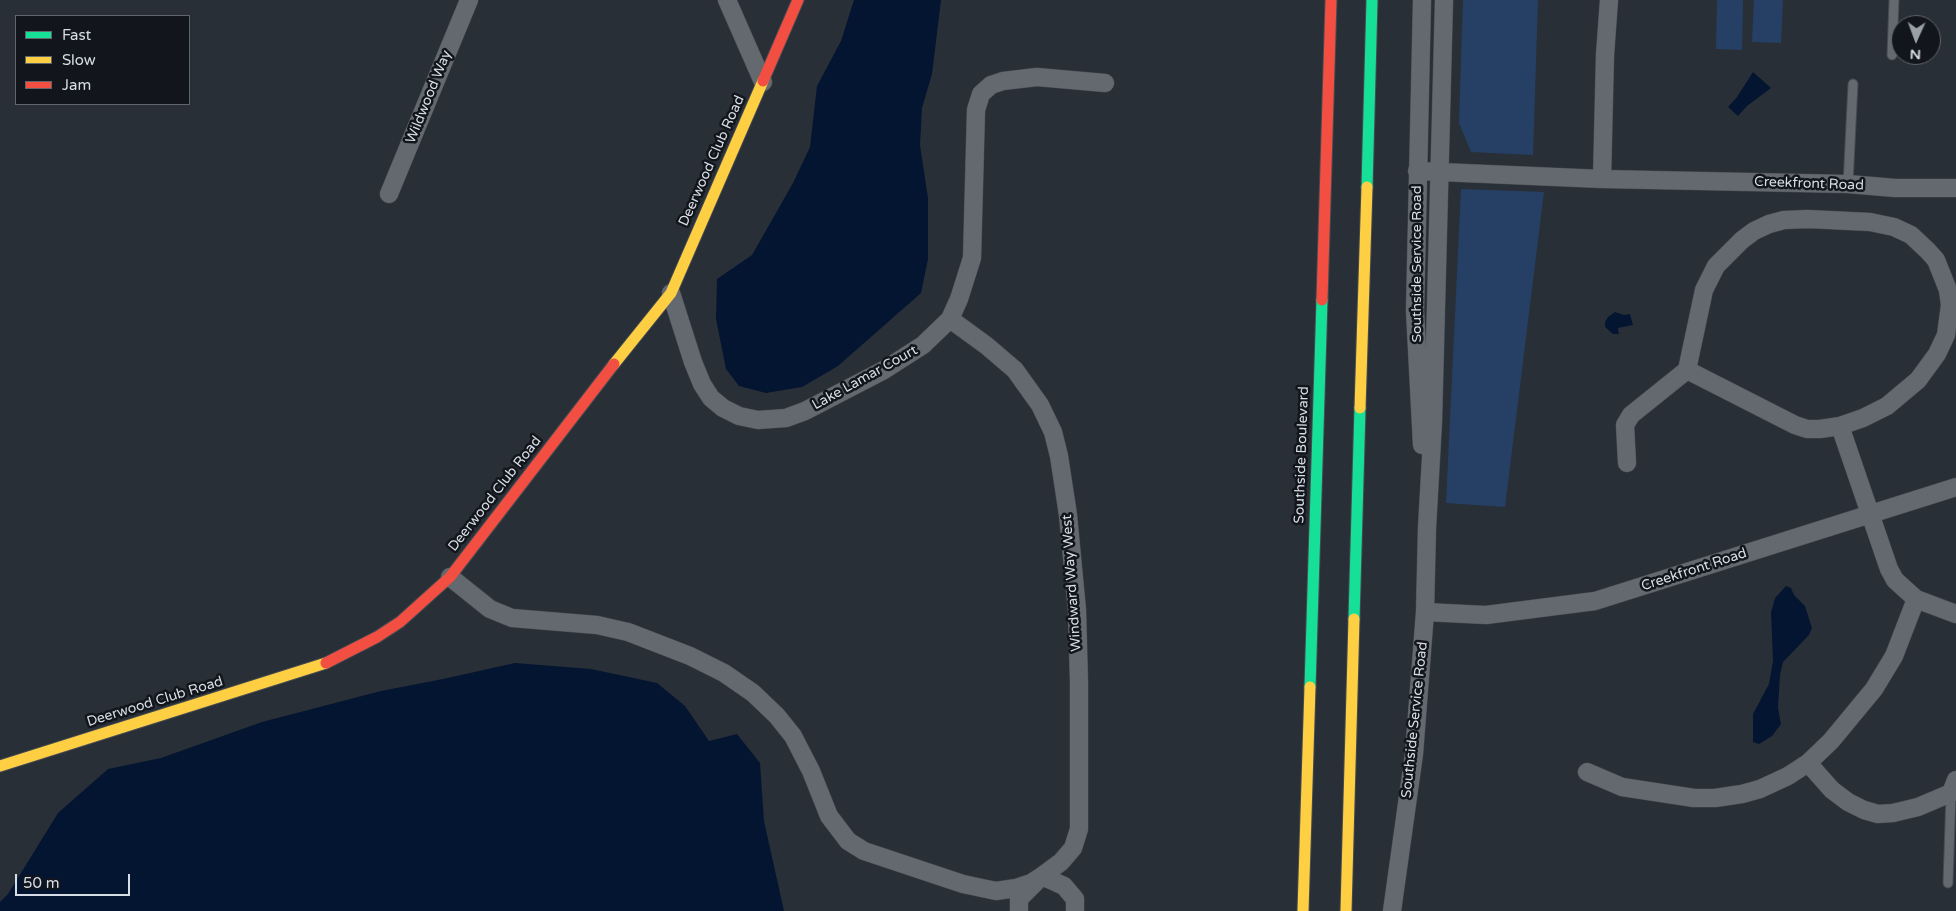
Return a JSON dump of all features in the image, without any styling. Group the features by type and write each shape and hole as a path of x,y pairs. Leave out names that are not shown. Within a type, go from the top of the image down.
{"main road":[{"name":"Deerwood Club Road","path":"0,766 309,670 336,659 400,622 450,577 640,331 672,293 677,277 798,0"},
{"name":"Southside Boulevard","path":"1303,911 1331,0"},
{"path":"1346,911 1372,0"}],"street":[{"name":"Wildwood Way","path":"389,194 469,0"},
{"path":"727,0 763,82"},
{"name":"Southside Service Road","path":"1422,0 1414,311 1427,528"},
{"name":"Southside Service Road","path":"1392,911 1414,754 1425,612 1427,528 1434,412 1444,0"},
{"path":"1602,179 1605,55 1609,0"},
{"name":"Lake Lamar Court","path":"672,293 693,362 702,384 711,398 739,416 758,420 786,418 804,411 875,375 923,345 950,319 959,299 972,258 976,110 981,94 991,85 997,83 1036,77 1105,83"},
{"name":"Creekfront Road","path":"1417,171 1602,179 1848,184 1895,188 1956,188"},
{"path":"1627,463 1625,425 1631,415 1687,370 1704,290 1716,266 1742,240 1754,231 1784,220 1808,219 1870,222 1894,227 1911,235 1928,250 1943,274 1950,305 1946,336 1928,368 1906,391 1887,406 1863,418 1840,426 1820,429 1807,429 1796,426 1687,370"},
{"name":"Windward Way West","path":"950,319 987,346 1015,370 1040,405 1053,432 1059,456 1068,515 1077,610 1079,829 1073,848 1061,862 1042,876"},
{"path":"1840,426 1889,569 1895,580 1916,599 1956,614"},
{"name":"Creekfront Road","path":"1425,612 1486,615 1595,601 1956,487"},
{"path":"450,577 490,608 512,618 597,626 628,632 690,656 724,673 752,693 782,722 800,750 829,816 848,841 864,851 963,884 996,891 1016,888 1031,883 1042,876"},
{"path":"1588,772 1622,787 1694,798 1715,798 1742,794 1760,789 1788,776 1808,763 1852,718 1874,689 1894,656 1916,599"},
{"path":"1808,763 1832,790 1848,802 1878,814 1918,808 1954,788"},
{"path":"1019,911 1019,899 1042,876"},
{"path":"1042,876 1064,886 1075,899 1075,911"}],"lane":[{"path":"1893,15 1894,0"},
{"path":"1848,184 1853,84"},
{"path":"1948,884 1954,788"}],"shaded area":[{"path":"854,0 941,0 932,74 922,108 920,145 928,198 928,259 921,293 838,366 802,387 766,393 739,386 726,369 716,319 717,279 752,255 793,183 810,147 817,86 841,41"},
{"path":"1463,0 1538,0 1533,155 1471,152 1459,123"},
{"path":"1717,0 1743,0 1742,50 1716,49"},
{"path":"1754,0 1783,0 1781,43 1752,42"},
{"path":"1753,72 1771,88 1747,106 1738,116 1728,107 1737,97"},
{"path":"1461,189 1544,192 1505,507 1446,503"},
{"path":"1615,312 1624,315 1630,314 1633,325 1618,328 1619,334 1613,334 1605,327 1608,317"},
{"path":"1786,586 1791,588 1794,595 1805,606 1812,628 1809,635 1783,662 1780,675 1778,708 1781,724 1772,736 1759,744 1753,742 1753,714 1769,684 1773,661 1771,612 1775,598"},
{"path":"515,663 591,669 657,683 685,706 709,741 737,734 760,763 764,821 784,911 0,911 0,902 8,894 58,813 108,769 161,758 262,722 381,691"}],"traffic: fast":[{"path":"1367,187 1372,0"},
{"path":"1310,687 1322,300"},
{"path":"1354,619 1360,408"}],"traffic: slow":[{"path":"614,364 671,293 763,81"},
{"path":"1360,408 1367,187"},
{"path":"1346,911 1354,619"},
{"path":"0,766 326,663"},
{"path":"1303,911 1310,687"}],"traffic: jam":[{"path":"763,81 798,0"},
{"path":"1322,300 1331,0"},
{"path":"326,663 377,637 400,622 450,577 614,364"}]}
